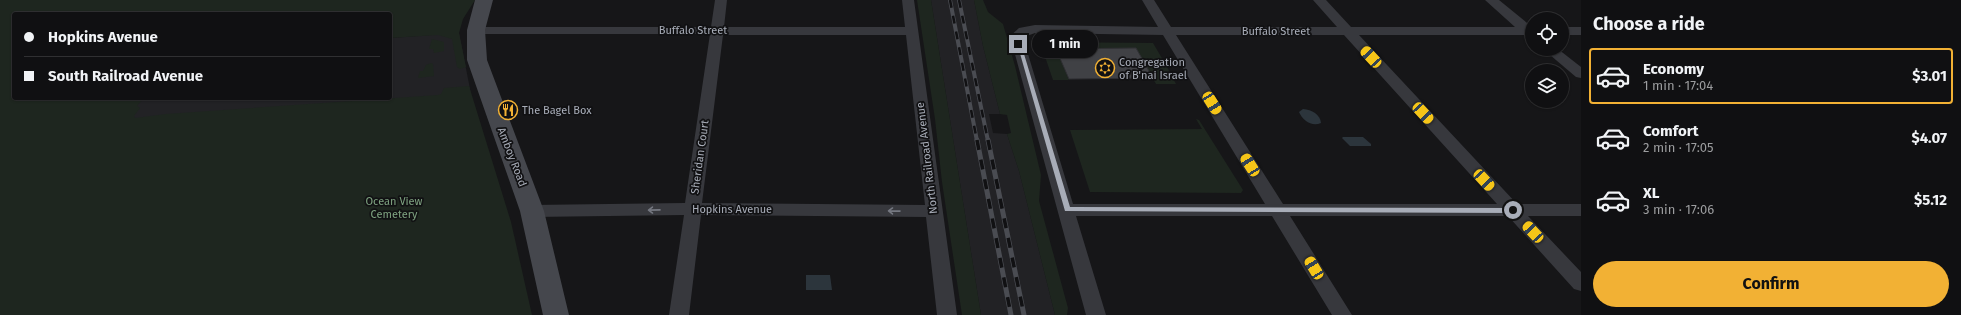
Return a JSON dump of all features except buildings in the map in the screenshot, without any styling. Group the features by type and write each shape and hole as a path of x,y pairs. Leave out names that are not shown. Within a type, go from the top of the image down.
{"main road":[{"name":"Amboy Road","path":"484,0 477,18 474,47 477,60 532,211 556,315"}],"street":[{"name":"Sheridan Court","path":"679,315 721,0"},
{"name":"North Railroad Avenue","path":"908,0 947,315"},
{"path":"1148,0 1342,315"},
{"path":"1319,0 1581,284"},
{"path":"1491,0 1525,27"},
{"name":"Buffalo Street","path":"1067,210 1018,44 1017,36 1020,32 1035,29 1525,32"},
{"name":"Buffalo Street","path":"475,30 912,31"},
{"path":"1569,31 1581,31"},
{"path":"1559,56 1581,74"},
{"name":"Hopkins Avenue","path":"532,211 693,209 933,211"},
{"path":"1096,315 1067,210 1581,210"}],"shaded area":[{"path":"931,0 974,0 983,46 1000,114 989,114 993,133 1007,134 1019,171 1055,315 981,315"},
{"path":"459,33 471,94 392,100 392,38"},
{"path":"135,100 389,100 128,119"},
{"path":"1303,109 1315,113 1319,117 1321,123 1311,124 1305,120 1299,112"},
{"path":"1363,137 1371,144 1371,146 1350,146 1342,138"},
{"path":"806,275 830,275 832,290 806,290"}],"green space":[{"name":"Ocean View Cemetery","path":"0,0 475,0 463,19 459,33 466,67 460,69 457,67 452,39 438,35 392,38 392,12 12,12 12,100 142,100 137,106 140,108 134,116 135,118 166,114 366,100 392,100 392,98 438,95 441,94 444,88 469,86 511,222 532,315 0,315"},
{"path":"917,0 931,0 981,315 962,315"},
{"path":"974,0 983,0 988,12 1003,24 1015,66 1041,175 1039,201 1068,308 1067,315 1055,315 1019,171 1007,134 1011,133 1007,115 1000,114 983,46"},
{"path":"432,39 444,42 444,51 434,53 433,49 429,49"},
{"path":"1040,42 1153,43 1163,60 1142,60 1136,48 1056,49 1069,80 1053,80"},
{"path":"431,63 433,64 434,76 418,78 420,71 423,71 426,65"},
{"path":"1166,65 1176,84 1156,84 1146,66"},
{"path":"1196,119 1199,120 1243,190 1241,193 1090,192 1070,130 1202,129"}],"railway":[{"path":"950,0 977,141"},
{"path":"959,0 988,141"},
{"path":"977,140 1011,315"},
{"path":"988,140 1024,315"}],"place":[{"name":"Congregation of B'nai Israel","path":"1105,68"},
{"name":"The Bagel Box","path":"508,110"}],"route":[{"path":"1018,44 1067,210 1513,210"}]}
